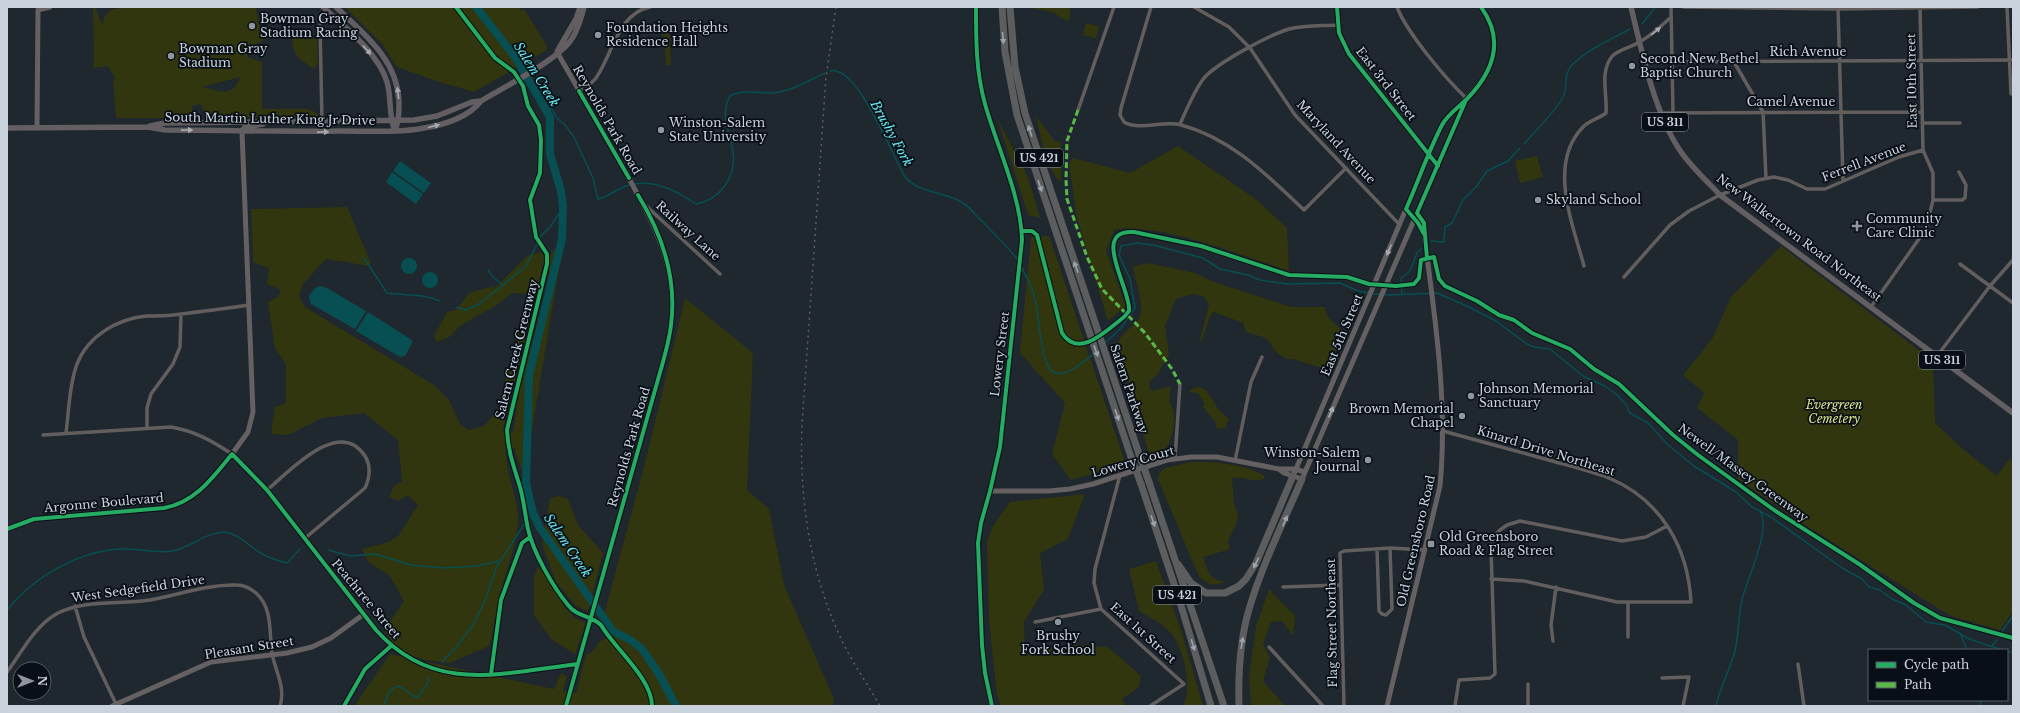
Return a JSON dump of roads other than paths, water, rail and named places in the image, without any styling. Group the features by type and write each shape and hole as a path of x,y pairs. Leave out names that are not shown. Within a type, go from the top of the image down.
{"highway":[{"name":"Salem Parkway","path":"1002,7 1007,68 1017,115 1180,602 1211,706"},
{"name":"Salem Parkway","path":"1010,7 1013,59 1025,113 1224,706"},
{"path":"1172,553 1188,580 1202,591 1221,594 1235,589 1246,579 1253,568 1294,473"},
{"path":"1239,706 1239,668 1250,607 1260,577 1302,479"}],"main road":[{"path":"323,7 370,53 381,68 389,90 390,120 395,131"},
{"path":"336,7 377,47 389,64 398,88 399,120 395,131"},
{"name":"South Martin Luther King Jr Drive","path":"557,52 576,19 580,7"},
{"name":"South Martin Luther King Jr Drive","path":"148,127 165,130 395,131 423,128 447,122 475,108 481,101 538,67 567,46 575,32 584,7"},
{"name":"New Walkertown Road Northeast","path":"1631,7 1661,113 1679,150 1693,167 1720,195 2013,413"},
{"name":"South Martin Luther King Jr Drive","path":"148,127 165,123 399,120 438,116 472,102 481,101"},
{"path":"242,131 245,127 280,121"},
{"path":"7,128 148,127"}],"street":[{"path":"37,127 38,8 50,7"},
{"path":"579,91 597,77 624,24 635,13 650,7"},
{"name":"Lowery Street","path":"976,7 976,48 980,83 1020,217 1022,250 1000,447 990,491 980,523 978,543 983,652 992,706"},
{"path":"1078,110 1114,7"},
{"path":"1151,7 1124,94 1120,115 1124,122 1134,126 1180,124 1199,132 1243,156 1262,170 1304,210 1346,168"},
{"name":"Maryland Avenue","path":"1194,7 1229,27 1250,48 1291,110 1399,224"},
{"name":"East 3rd Street","path":"1337,7 1341,40 1349,54 1438,166"},
{"path":"1396,7 1403,20 1454,87 1467,99"},
{"name":"East 5th Street","path":"1302,479 1467,99 1486,73 1494,50 1494,31 1489,19 1481,7"},
{"path":"1671,7 1670,18 1673,112"},
{"path":"1684,7 1978,7"},
{"name":"East 10th Street","path":"1872,308 1923,233 1928,223 1933,200 1933,173 1923,150 1920,7"},
{"path":"2007,7 2011,60 2011,94"},
{"path":"1838,8 1843,181"},
{"path":"322,121 320,25 329,13"},
{"path":"1584,266 1566,195 1564,180 1566,160 1572,143 1579,131 1590,120 1606,113 1605,75 1614,55 1619,50 1640,42 1657,30 1670,18"},
{"path":"1180,124 1196,90 1205,77 1228,59 1288,29 1304,26 1338,25"},
{"name":"Reynolds Park Road","path":"557,52 643,204 659,237 667,262 672,299 671,325 659,376 566,706"},
{"name":"Rich Avenue","path":"1671,62 2011,60"},
{"path":"1734,62 1763,112 1766,178"},
{"name":"East 5th Street","path":"1294,473 1399,224 1445,120 1453,110 1467,99"},
{"name":"Camel Avenue","path":"1661,113 1922,112"},
{"path":"1922,123 1960,123"},
{"name":"Argonne Boulevard","path":"7,529 34,519 176,505 189,499 201,490 245,438 252,419 242,131"},
{"name":"Ferrell Avenue","path":"1624,277 1670,225 1688,211 1720,195 1766,178 1780,178 1813,190 1825,189 1899,157 1923,150"},
{"path":"1933,200 1962,200 1965,198 1966,185 1959,172"},
{"name":"Railway Lane","path":"643,204 720,274"},
{"name":"Old Greensboro Road","path":"1387,706 1440,486 1443,431 1439,359 1424,234 1424,222 1406,209"},
{"path":"1937,356 1990,286 2013,260"},
{"path":"1960,264 2013,303"},
{"path":"66,433 78,364 88,345 105,330 124,320 145,316 181,314 249,305"},
{"path":"147,427 147,408 151,394 173,364 180,347 181,314"},
{"path":"1235,460 1251,382 1262,357"},
{"path":"1175,459 1180,384"},
{"name":"Peachtree Street","path":"43,435 147,427 171,427 189,430 207,437 232,454 267,490 383,638 401,654 417,663 447,673 476,675 578,664"},
{"name":"Kinard Drive Northeast","path":"1443,431 1610,479 1644,499 1667,526 1678,542 1686,561 1690,580 1691,602 1628,603"},
{"path":"267,490 305,459 330,443 347,442 362,452 369,467 369,479 365,488 304,539"},
{"name":"Lowery Court","path":"990,491 1060,490 1092,484 1175,459 1208,457 1235,460 1280,469 1284,473 1305,472"},
{"name":"Lowery Court","path":"1294,473 1302,479"},
{"name":"East 1st Street","path":"1120,475 1095,569 1094,583 1101,609 1184,684 1150,706"},
{"path":"1455,706 1459,680 1490,678 1495,674 1490,560 1493,538 1507,525 1520,522 1622,541 1646,537 1667,526"},
{"path":"1378,549 1379,611 1386,615 1392,609 1390,548"},
{"name":"Flag Street Northeast","path":"1344,706 1340,553 1344,551 1390,548 1425,550"},
{"path":"1491,579 1524,581 1617,602 1628,603 1628,637"},
{"path":"1283,587 1340,585"},
{"name":"West Sedgefield Drive","path":"7,672 42,624 58,613 75,606 130,603 219,587 243,586 257,594 266,607 272,655 282,687 280,706"},
{"path":"1553,641 1551,625 1556,587"},
{"path":"75,606 84,637 114,705"},
{"path":"1034,622 1101,609"},
{"name":"Pleasant Street","path":"114,705 211,662 272,655 312,647 331,638 364,614"},
{"path":"1269,647 1323,706"},
{"path":"1798,664 1804,706"},
{"path":"1662,678 1689,678 1683,706"},
{"path":"1528,684 1528,706"}],"waterway":[{"name":"Salem Creek","path":"476,7 515,57 550,117 550,154 561,191 563,207 562,239 529,375 526,483 533,513 540,528 613,631 632,641 642,649 659,674 676,706"},
{"path":"1642,24 1654,9"},
{"path":"1524,144 1550,115 1563,97 1569,69 1572,65 1592,49 1630,29"},
{"name":"Brushy Fork","path":"830,71 840,73 851,81 862,96 873,113 904,175 909,181 923,189 948,196 966,205 1018,260"},
{"name":"Brushy Fork","path":"634,184 642,183 658,185 674,191 696,204 712,198 724,187 731,174 734,162 726,118 726,107 730,96 745,92 780,92 800,85 825,73"},
{"name":"Brushy Fork","path":"543,108 552,109 557,118 565,125 574,137 593,178 598,199 630,185"},
{"path":"1431,241 1444,242 1445,227 1452,223 1463,200 1477,186 1487,171 1508,161 1520,148"},
{"path":"488,270 493,277 503,285 526,266 541,236 551,226 563,207"},
{"name":"Brushy Fork","path":"1105,343 1121,328 1135,308 1130,279 1119,255 1121,246 1137,243 1153,245 1203,258 1220,269 1248,275 1260,280 1287,284 1340,283 1358,291 1369,293"},
{"path":"1402,294 1401,278 1410,271 1417,253 1421,249"},
{"path":"364,258 387,293 420,296 433,298 440,301"},
{"name":"Brushy Fork","path":"1021,267 1034,295 1043,351 1049,368 1058,374 1063,373 1074,368 1093,354"},
{"path":"456,307 466,310 479,304 503,285"},
{"name":"Brushy Fork","path":"1373,294 1390,295 1437,293 1496,321 1527,344 1534,347 1550,349 1583,376 1605,386 1616,394 1625,403 1630,413 1648,423 1667,444 1694,466 1736,492 1752,507 1771,517 1842,568 1862,579 1869,587 1880,590 1892,599 1906,605 1926,622 1945,625 1969,639 1999,649"},
{"path":"1716,706 1735,651 1744,591 1761,542 1763,520 1760,512"},
{"name":"Salem Creek","path":"528,519 533,513"},
{"path":"442,662 458,645 474,623 487,596 497,566 525,523"},
{"path":"7,610 18,598 43,577 73,560 105,551 127,549 166,552 186,547 214,533 222,532 233,534 262,554 287,563 300,549"},
{"path":"328,550 351,556 375,554 411,565 444,568 477,566 500,561"},
{"path":"2002,631 2013,616"},
{"path":"1960,633 1967,649"},
{"name":"Brushy Fork","path":"1992,646 1997,640"},
{"name":"Brushy Fork","path":"2008,652 2013,652"},
{"path":"384,706 387,696 393,689 399,686 417,698 426,686 429,678"},
{"path":"1980,701 1981,706"}],"railway":[{"path":"836,7 826,77 802,425 802,481 809,536 822,590 843,643 880,706"}],"place":[{"name":"Bowman Gray Stadium Racing","path":"252,26"},
{"name":"Foundation Heights Residence Hall","path":"598,35"},
{"name":"Bowman Gray Stadium","path":"171,56"},
{"name":"Second New Bethel Baptist Church","path":"1632,66"},
{"name":"Winston-Salem State University","path":"661,130"},
{"name":"Skyland School","path":"1538,200"},
{"name":"Community Care Clinic","path":"1857,226"},
{"name":"Johnson Memorial Sanctuary","path":"1471,396"},
{"name":"Brown Memorial Chapel","path":"1462,416"},
{"name":"Winston-Salem Journal","path":"1368,460"},
{"name":"Old Greensboro Road & Flag Street","path":"1431,544"},
{"name":"Brushy Fork School","path":"1058,622"}],"park label":[{"name":"Evergreen Cemetery","path":"1834,412"}]}
